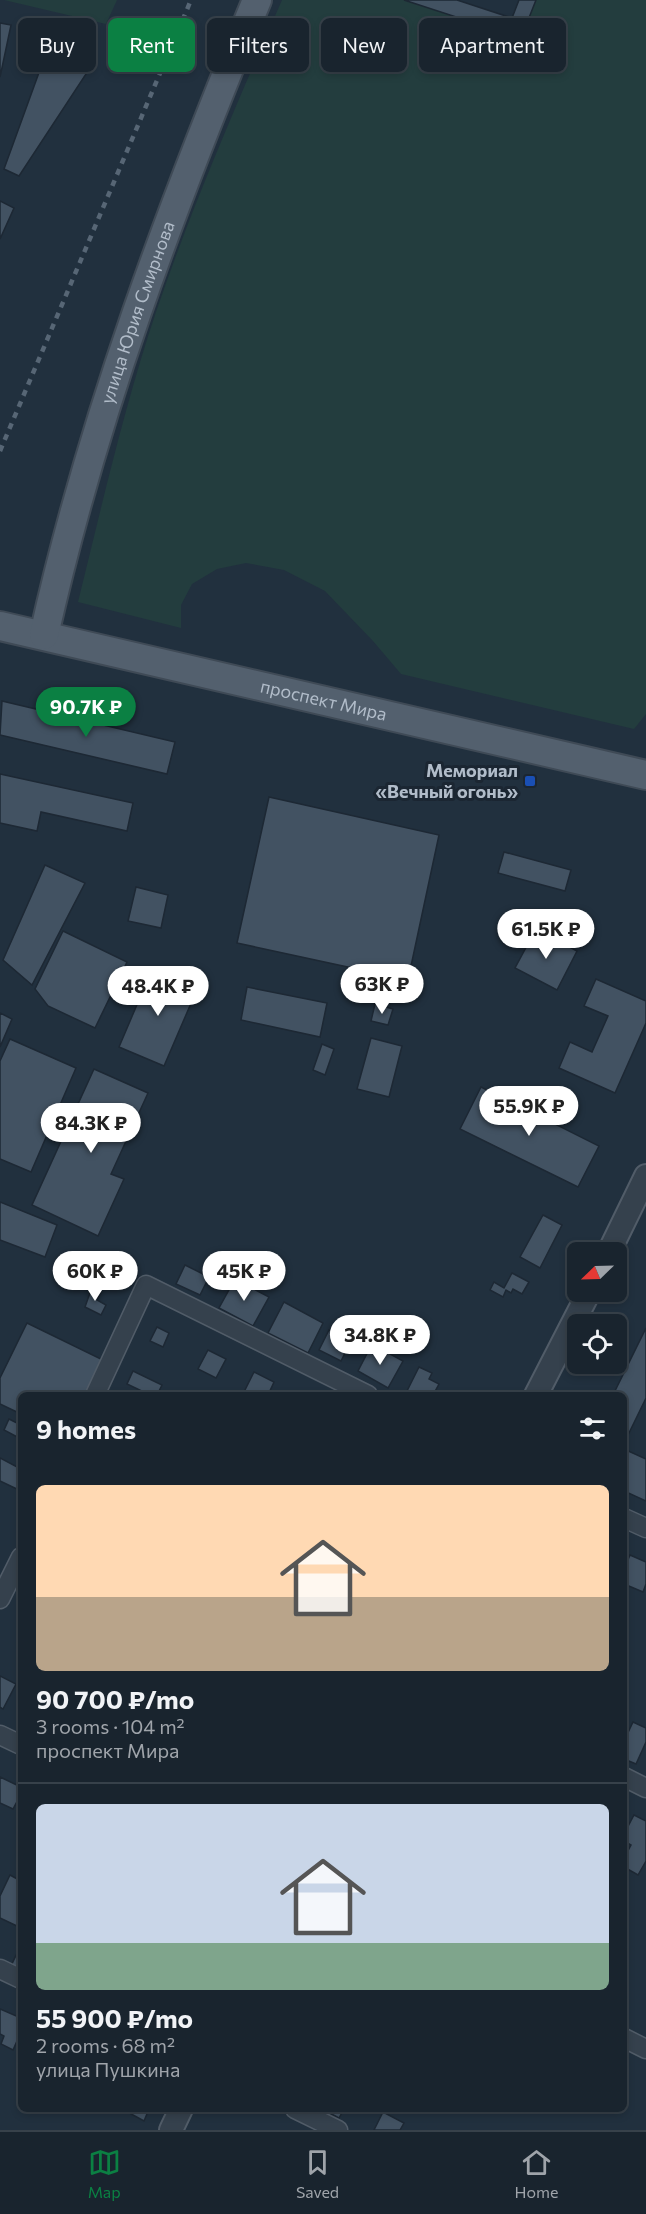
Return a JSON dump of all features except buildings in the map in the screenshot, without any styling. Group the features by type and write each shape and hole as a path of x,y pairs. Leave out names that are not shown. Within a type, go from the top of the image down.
{"main road":[{"name":"улица Юрия Смирнова","path":"44,635 101,416 137,307 199,141 257,0"},
{"name":"проспект Мира","path":"0,626 646,775"}],"street":[{"path":"614,1242 646,1176"},
{"path":"96,1392 146,1285 362,1392"},
{"path":"538,1392 584,1302"},
{"path":"627,1519 646,1528"},
{"path":"0,1599 18,1563"},
{"path":"0,1735 18,1744"},
{"path":"627,1778 646,1788"},
{"path":"0,1969 18,1978"},
{"path":"627,2040 646,2049"},
{"path":"171,2130 180,2112"},
{"path":"301,2112 338,2130"}],"green space":[{"path":"4,0 117,0 106,24 96,22 96,18 80,18"},
{"path":"282,0 404,0 459,18 419,18 419,72 566,72 566,18 529,18 536,0 646,0 646,714 634,729 401,674 325,591 284,570 246,563 217,569 192,584 181,605 181,628 78,602 144,348 200,194 251,72 309,72 309,18 274,18"}],"railway":[{"path":"0,451 191,0"}],"place":[{"name":"Мемориал «Вечный огонь»","path":"530,781"}]}
